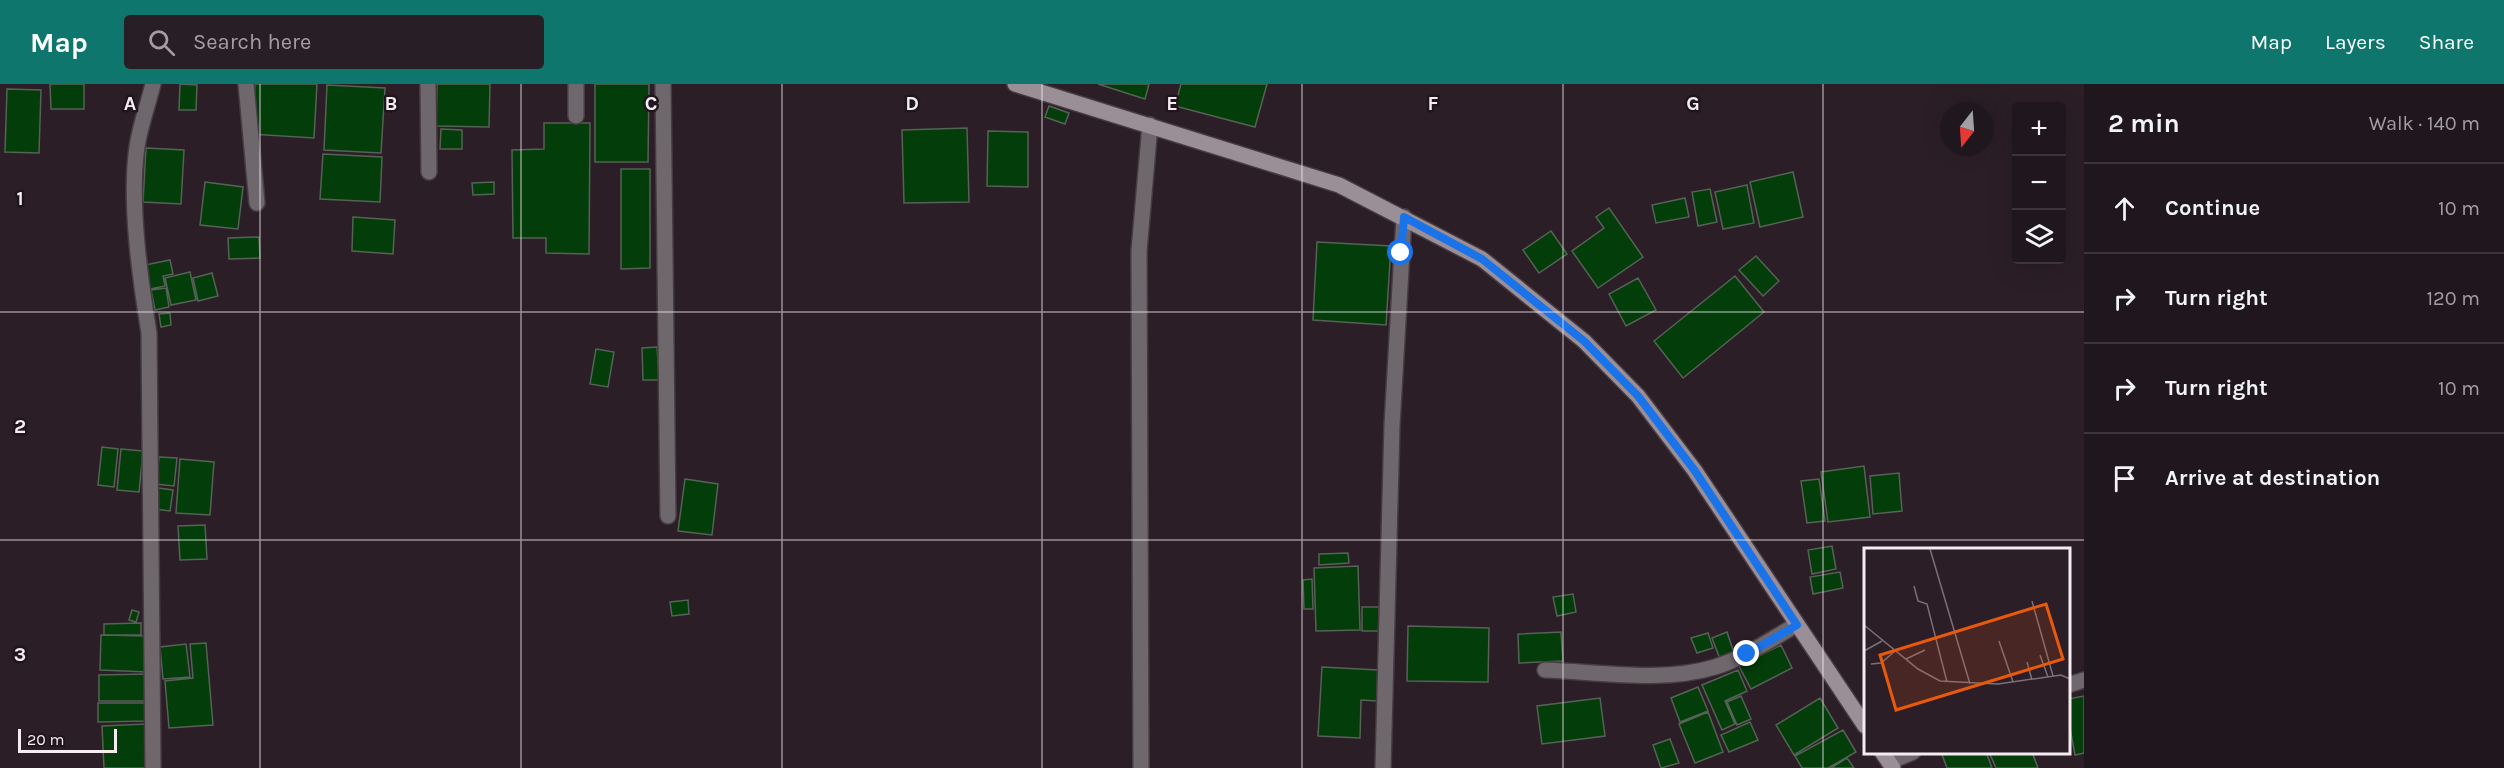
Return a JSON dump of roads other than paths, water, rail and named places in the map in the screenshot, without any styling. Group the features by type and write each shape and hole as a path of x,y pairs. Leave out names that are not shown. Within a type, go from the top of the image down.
{"street":[{"path":"153,84 137,148 135,188 139,275 149,333 153,768"},
{"path":"246,84 257,203"},
{"path":"428,84 429,172"},
{"path":"576,84 576,116"},
{"path":"663,84 668,516"},
{"path":"1015,84 1339,185 1482,259 1584,341 1638,396 1695,471 1864,725"},
{"path":"1141,768 1139,250 1150,125"},
{"path":"1383,768 1392,425 1404,217"},
{"path":"1545,670 1675,674 1704,669 1747,654 1797,625"},
{"path":"2069,684 2084,680"},
{"path":"1888,761 1910,753"}]}
